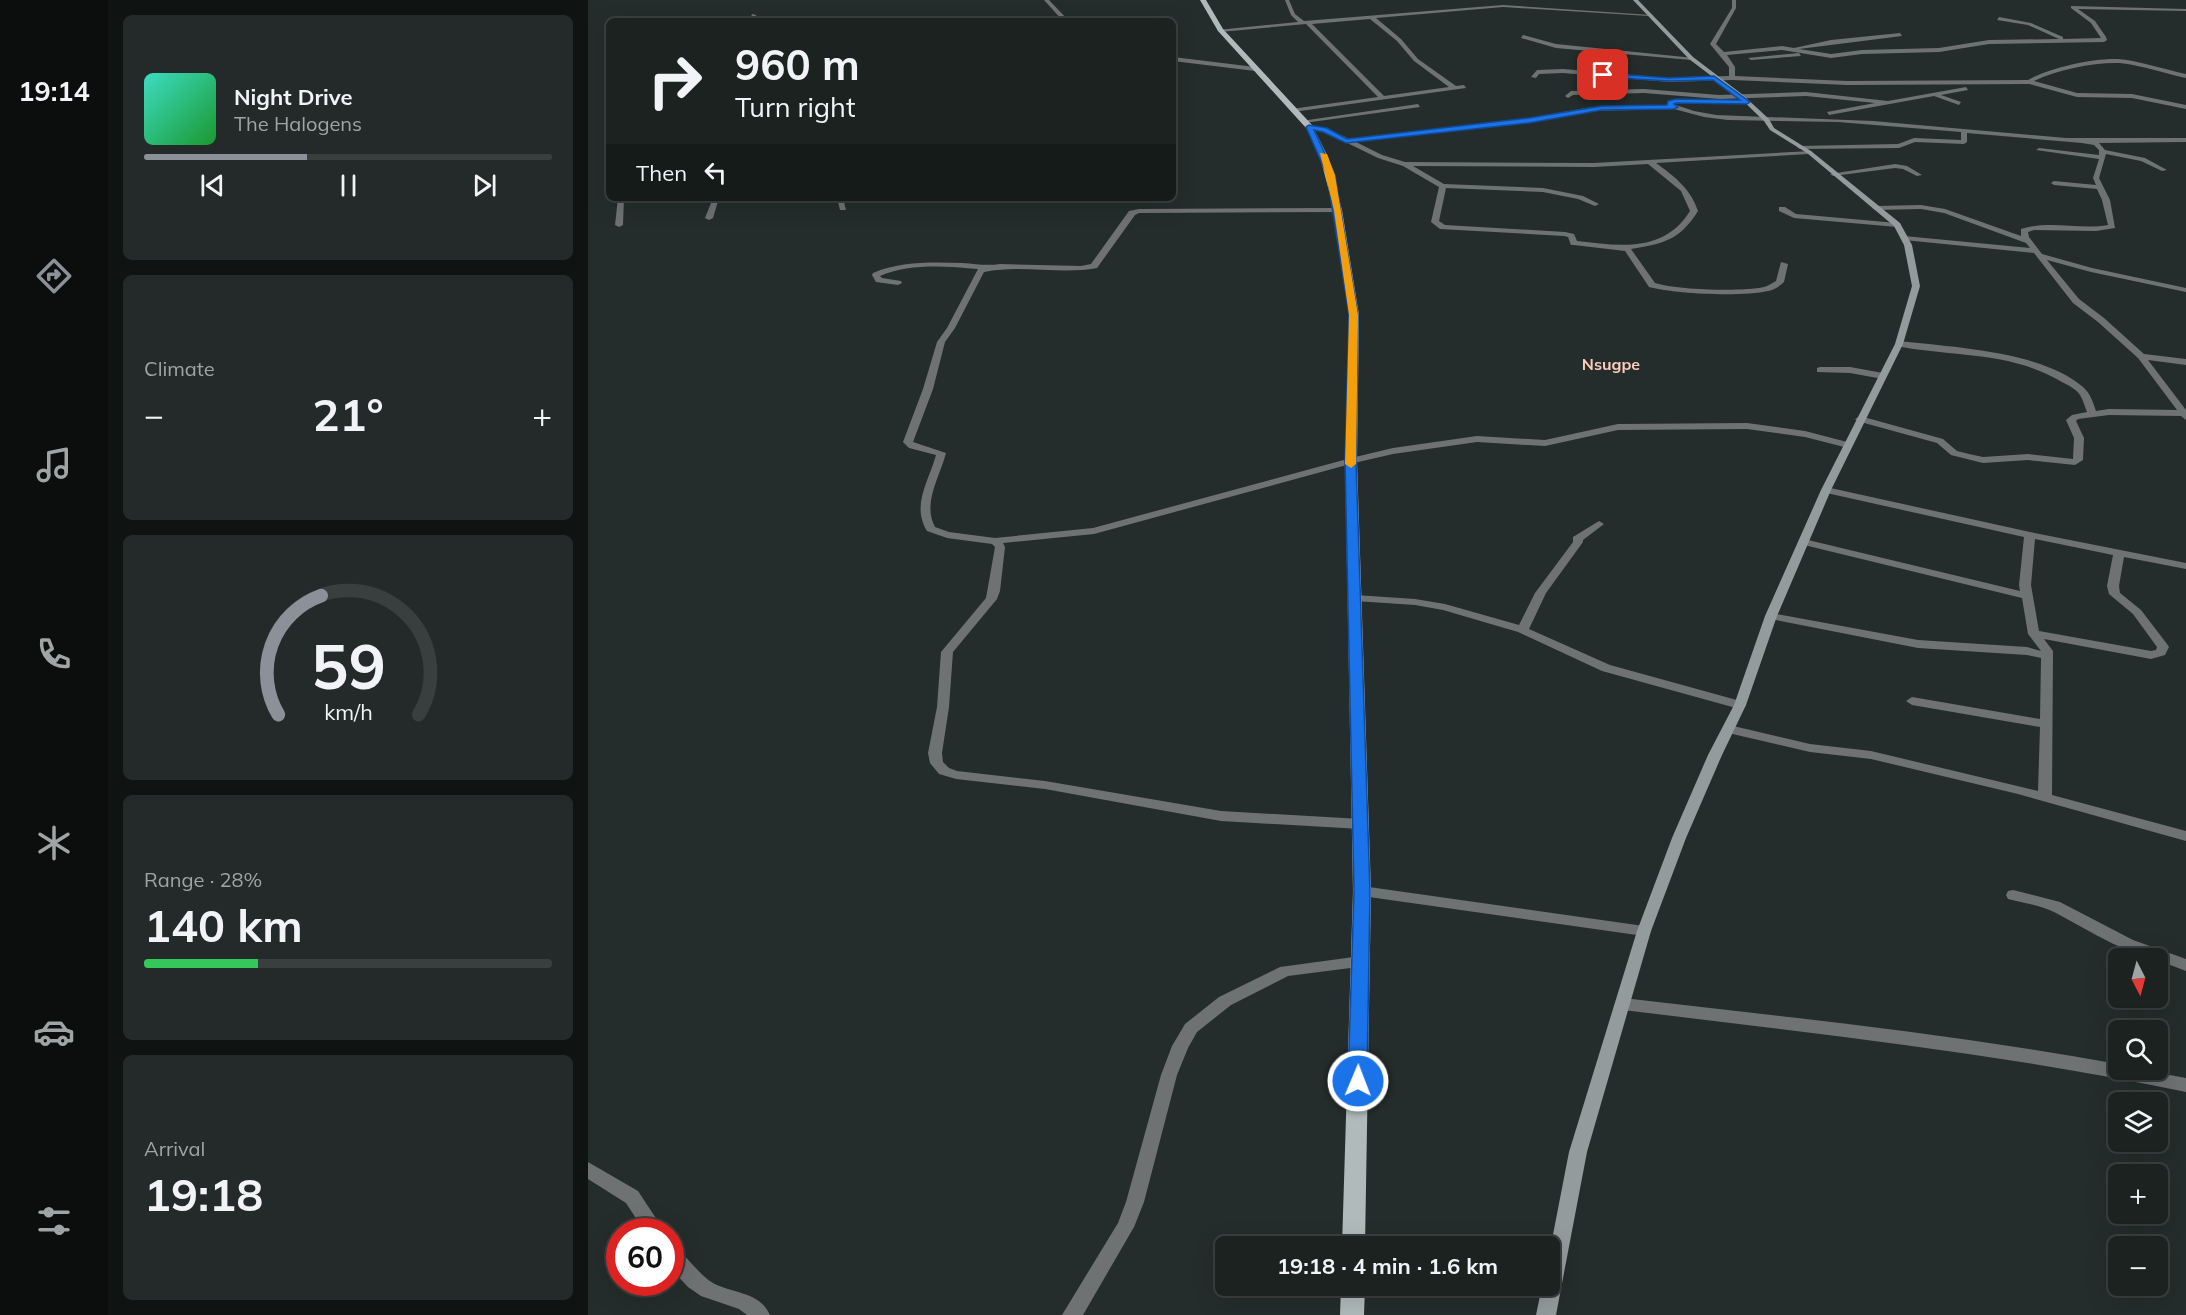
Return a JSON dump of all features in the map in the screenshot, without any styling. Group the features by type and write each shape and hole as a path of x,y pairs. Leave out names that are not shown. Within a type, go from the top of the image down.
{"main road":[{"path":"1203,0 1220,30 1306,124 1331,175 1354,315 1351,461 1362,891 1354,1236"},
{"path":"1352,1315 1353,1296"}],"street":[{"path":"1046,0 1063,18"},
{"path":"1287,0 1293,15 1302,21 1300,23"},
{"path":"1546,1315 1578,1152 1644,931 1679,838 1715,755 1740,705 1771,616 1803,542 1860,419 1899,344 1916,286 1908,244 1896,225 1804,150 1772,129 1744,99 1691,58 1635,0"},
{"path":"1732,78 1732,67 1713,44 1734,8 1734,0"},
{"path":"2084,0 2091,6"},
{"path":"1462,3 1490,14"},
{"path":"1462,3 1468,8"},
{"path":"1220,30 1468,8 1529,6 1649,15"},
{"path":"1829,56 1862,52 1939,50 1989,42 2104,40 2093,22 2073,8 2091,6 2186,10"},
{"path":"2167,10 2186,17"},
{"path":"1370,16 1399,40 1416,60 1454,88"},
{"path":"1999,20 2029,24 2068,41"},
{"path":"1308,23 1383,98"},
{"path":"1792,50 1832,42 1900,35"},
{"path":"1523,37 1556,46 1691,58"},
{"path":"1723,55 1777,48 1829,56 1847,63"},
{"path":"1723,55 1756,58 1809,53"},
{"path":"1176,59 1255,69"},
{"path":"2029,82 2046,73 2118,61 2186,76"},
{"path":"1534,77 1537,72 1563,71 1669,80 1732,78 1838,82 2029,82 2040,83 2078,95 2132,96 2186,106"},
{"path":"1787,119 2007,82"},
{"path":"1293,110 1464,87"},
{"path":"1568,96 1571,93 1627,91 1744,99"},
{"path":"1674,107 1670,105 1671,102 1806,94 1890,103"},
{"path":"1934,94 1959,103"},
{"path":"1306,124 1418,106"},
{"path":"1346,141 1529,120 1602,108 1674,107 1723,118 1866,121 2083,141 2186,142"},
{"path":"1306,124 1324,130 1388,162 1555,166 1651,163 1804,150 1899,146 1914,140 1964,142 1964,131"},
{"path":"2083,141 2096,144 2103,154"},
{"path":"2039,150 2143,159 2164,170"},
{"path":"2103,154 2096,178 2112,226 2096,229 2033,228 2024,231 2028,241 2076,301 2102,320 2141,356 2184,415"},
{"path":"1443,186 1436,222 1443,227 1556,232 1569,235 1574,243 1622,248 1665,241 1686,227 1694,211 1691,201 1669,176 1651,163"},
{"path":"1405,164 1443,186 1545,191 1586,199 1595,204"},
{"path":"1833,174 1895,166 1905,167 1919,175"},
{"path":"2054,183 2100,187"},
{"path":"619,225 621,201"},
{"path":"709,218 715,201"},
{"path":"841,201 843,208"},
{"path":"1876,208 1921,207 1945,211 2028,241"},
{"path":"1782,209 1794,216 1896,225"},
{"path":"898,283 879,280 876,275 897,268 949,265 986,268 1094,266 1132,213 1139,211 1338,210"},
{"path":"1904,238 2037,253 2091,270 2186,291"},
{"path":"1622,248 1633,254 1652,285 1668,290 1768,289 1780,282 1784,264"},
{"path":"986,268 978,272 951,328 941,342 928,389 908,442 912,446 941,453 925,502 925,514 930,529 947,535 995,541 1094,531 1351,461 1393,451 1477,439 1545,443 1618,427 1747,426 1804,434 1848,445"},
{"path":"1899,344 2003,356 2029,362 2079,388 2085,395 2092,413"},
{"path":"2141,356 2186,362"},
{"path":"1820,370 1850,370 1883,376"},
{"path":"1860,419 1940,441 1954,453 1967,457 1983,460 2028,457 2075,462 2078,460 2079,438 2071,420 2075,417 2092,413 2184,415"},
{"path":"1826,490 2030,535 2186,566"},
{"path":"1522,630 1541,593 1578,543 1577,539 1599,524"},
{"path":"2030,535 2025,585 2034,633 2047,651 2045,797"},
{"path":"995,541 1000,547 991,599 947,652 943,707 935,753 938,764 944,771 956,775 1045,785 1221,816 1361,824"},
{"path":"1803,542 2027,596"},
{"path":"2034,633 2151,655 2161,652 2163,647 2137,612 2115,594 2113,586 2119,552"},
{"path":"1355,598 1415,602 1445,607 1522,630 1606,668 1740,705"},
{"path":"1771,616 1918,644 2027,651 2047,656"},
{"path":"1912,702 2046,724"},
{"path":"1729,729 1810,748 1871,755 2045,797 2186,836"},
{"path":"1362,891 1644,931"},
{"path":"2013,895 2055,906 2128,944 2186,965"},
{"path":"1072,1315 1128,1219 1135,1202 1169,1074 1180,1046 1191,1028 1225,1001 1285,971 1361,962"},
{"path":"1623,1004 1929,1042 2121,1071 2186,1085"},
{"path":"588,1170 632,1197 646,1218"},
{"path":"684,1272 713,1292 752,1305 760,1315"}],"slow traffic":[{"path":"1323,154 1331,175 1338,210 1354,315 1351,464"}],"district":[{"name":"Nsugpe","path":"1611,364"}],"route":[{"path":"1358,1081 1362,891 1351,461 1354,315 1331,175 1309,127 1324,130 1346,141 1529,120 1602,108 1674,107 1670,105 1671,102 1676,101 1747,102 1714,78 1669,80 1603,75"}]}
